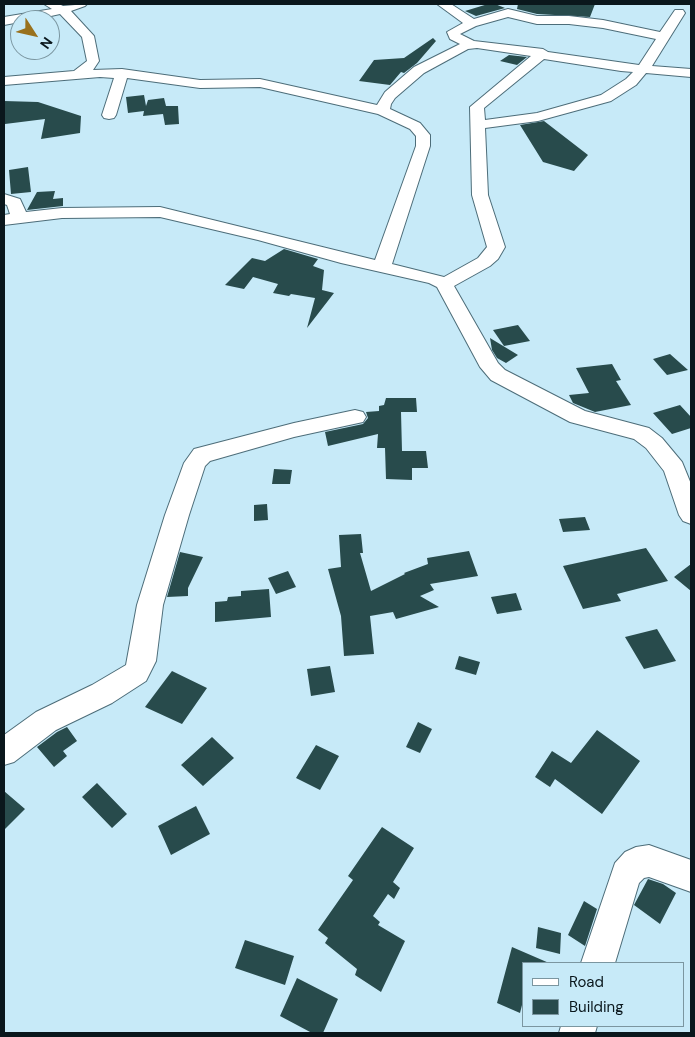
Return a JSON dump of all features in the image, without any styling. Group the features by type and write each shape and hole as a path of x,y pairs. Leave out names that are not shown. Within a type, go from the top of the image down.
{"street":[{"path":"50,4 63,10 88,36 93,61 91,66 79,74"},
{"path":"4,21 63,10 80,4"},
{"path":"443,4 472,23"},
{"path":"665,37 603,24 569,20 538,20 513,13 502,13 472,23 456,30 452,34 471,44 543,53 604,65 691,73"},
{"path":"478,125 538,117 595,103 618,91 644,68 679,13"},
{"path":"383,111 384,104 390,95 419,70 471,44"},
{"path":"444,284 484,262 492,255 496,247 480,194 477,107 543,53"},
{"path":"110,115 122,73"},
{"path":"4,81 79,74 122,73 200,84 260,83 383,111 415,126 423,135 423,146 382,266"},
{"path":"4,199 14,202 11,219 96,211 160,212 262,236 341,258 435,278 444,284 490,367 498,375 578,417 640,433 654,443 682,469 691,515"},
{"path":"4,752 46,721 102,694 136,673 142,661 150,605 177,515 195,463 202,455 294,430 355,417"},
{"path":"598,962 626,874 636,863 649,861 691,876"}],"building":[{"path":"488,4 495,4 505,8 476,16 465,11"},
{"path":"518,4 595,4 590,17 537,14 517,9"},
{"path":"433,38 436,41 417,63 404,73 401,72 390,85 359,81 374,60 404,58"},
{"path":"509,55 527,57 517,65 500,61"},
{"path":"144,95 146,106 148,100 164,98 166,106 178,106 179,124 165,125 163,114 143,116 144,111 128,113 126,97"},
{"path":"4,101 38,102 81,116 80,133 41,139 45,119 5,124"},
{"path":"544,121 588,155 574,171 543,162 520,125"},
{"path":"28,167 31,192 11,194 9,170"},
{"path":"55,191 53,199 63,198 63,206 27,210 37,192"},
{"path":"284,249 318,259 313,266 324,270 322,290 334,293 307,328 315,298 273,293 278,284 253,277 244,289 225,285 252,258 265,261"},
{"path":"518,325 530,341 504,346 493,330"},
{"path":"490,338 518,355 506,363 497,358 492,350"},
{"path":"670,354 688,370 667,375 653,359"},
{"path":"612,364 621,380 616,381 631,405 595,412 573,403 569,395 589,393 576,368"},
{"path":"386,398 416,398 417,412 401,412 402,451 426,451 428,468 412,468 412,480 386,479 385,448 377,448 378,434 328,446 325,432 363,424 368,418 366,412 379,411 379,406 384,405"},
{"path":"680,405 691,417 691,428 672,434 653,413"},
{"path":"274,469 292,470 290,484 272,484"},
{"path":"267,504 268,520 254,521 254,505"},
{"path":"585,517 590,530 563,532 559,519"},
{"path":"361,534 363,553 360,553 371,591 404,573 428,564 427,558 469,551 478,576 430,584 434,590 420,596 439,607 396,619 393,612 370,616 374,654 344,656 341,616 328,569 341,567 339,535"},
{"path":"646,548 668,581 617,594 621,601 583,609 563,566"},
{"path":"180,552 203,557 188,588 188,596 167,597"},
{"path":"691,564 691,591 674,577"},
{"path":"288,571 296,587 276,594 268,578"},
{"path":"269,589 271,617 215,622 215,602 227,601 228,597 241,596 241,591"},
{"path":"516,593 522,610 497,614 491,597"},
{"path":"657,629 676,661 644,669 625,637"},
{"path":"459,656 480,662 476,675 455,669"},
{"path":"330,666 335,692 311,696 307,669"},
{"path":"172,671 207,688 182,724 145,707"},
{"path":"418,722 432,729 420,753 406,747"},
{"path":"67,727 77,741 63,751 67,756 54,767 37,747"},
{"path":"597,730 640,761 602,814 555,779 550,787 535,777 552,751 571,763"},
{"path":"212,737 234,758 203,786 181,765"},
{"path":"316,745 339,756 320,790 296,778"},
{"path":"97,783 127,814 112,828 82,797"},
{"path":"4,791 25,809 4,830"},
{"path":"196,806 210,834 171,855 158,826"},
{"path":"382,827 414,848 393,882 400,888 394,899 388,894 373,916 380,922 378,925 405,941 381,992 355,975 357,969 325,943 328,938 318,930 353,880 348,876"},
{"path":"648,879 663,884 676,893 660,924 634,905"},
{"path":"584,901 597,909 585,946 568,935"},
{"path":"538,927 561,933 560,954 536,948"},
{"path":"245,940 294,956 285,985 235,968"},
{"path":"512,947 547,962 522,962 522,1005 520,1013 497,1003"},
{"path":"297,978 338,999 323,1033 312,1033 280,1016"}]}
